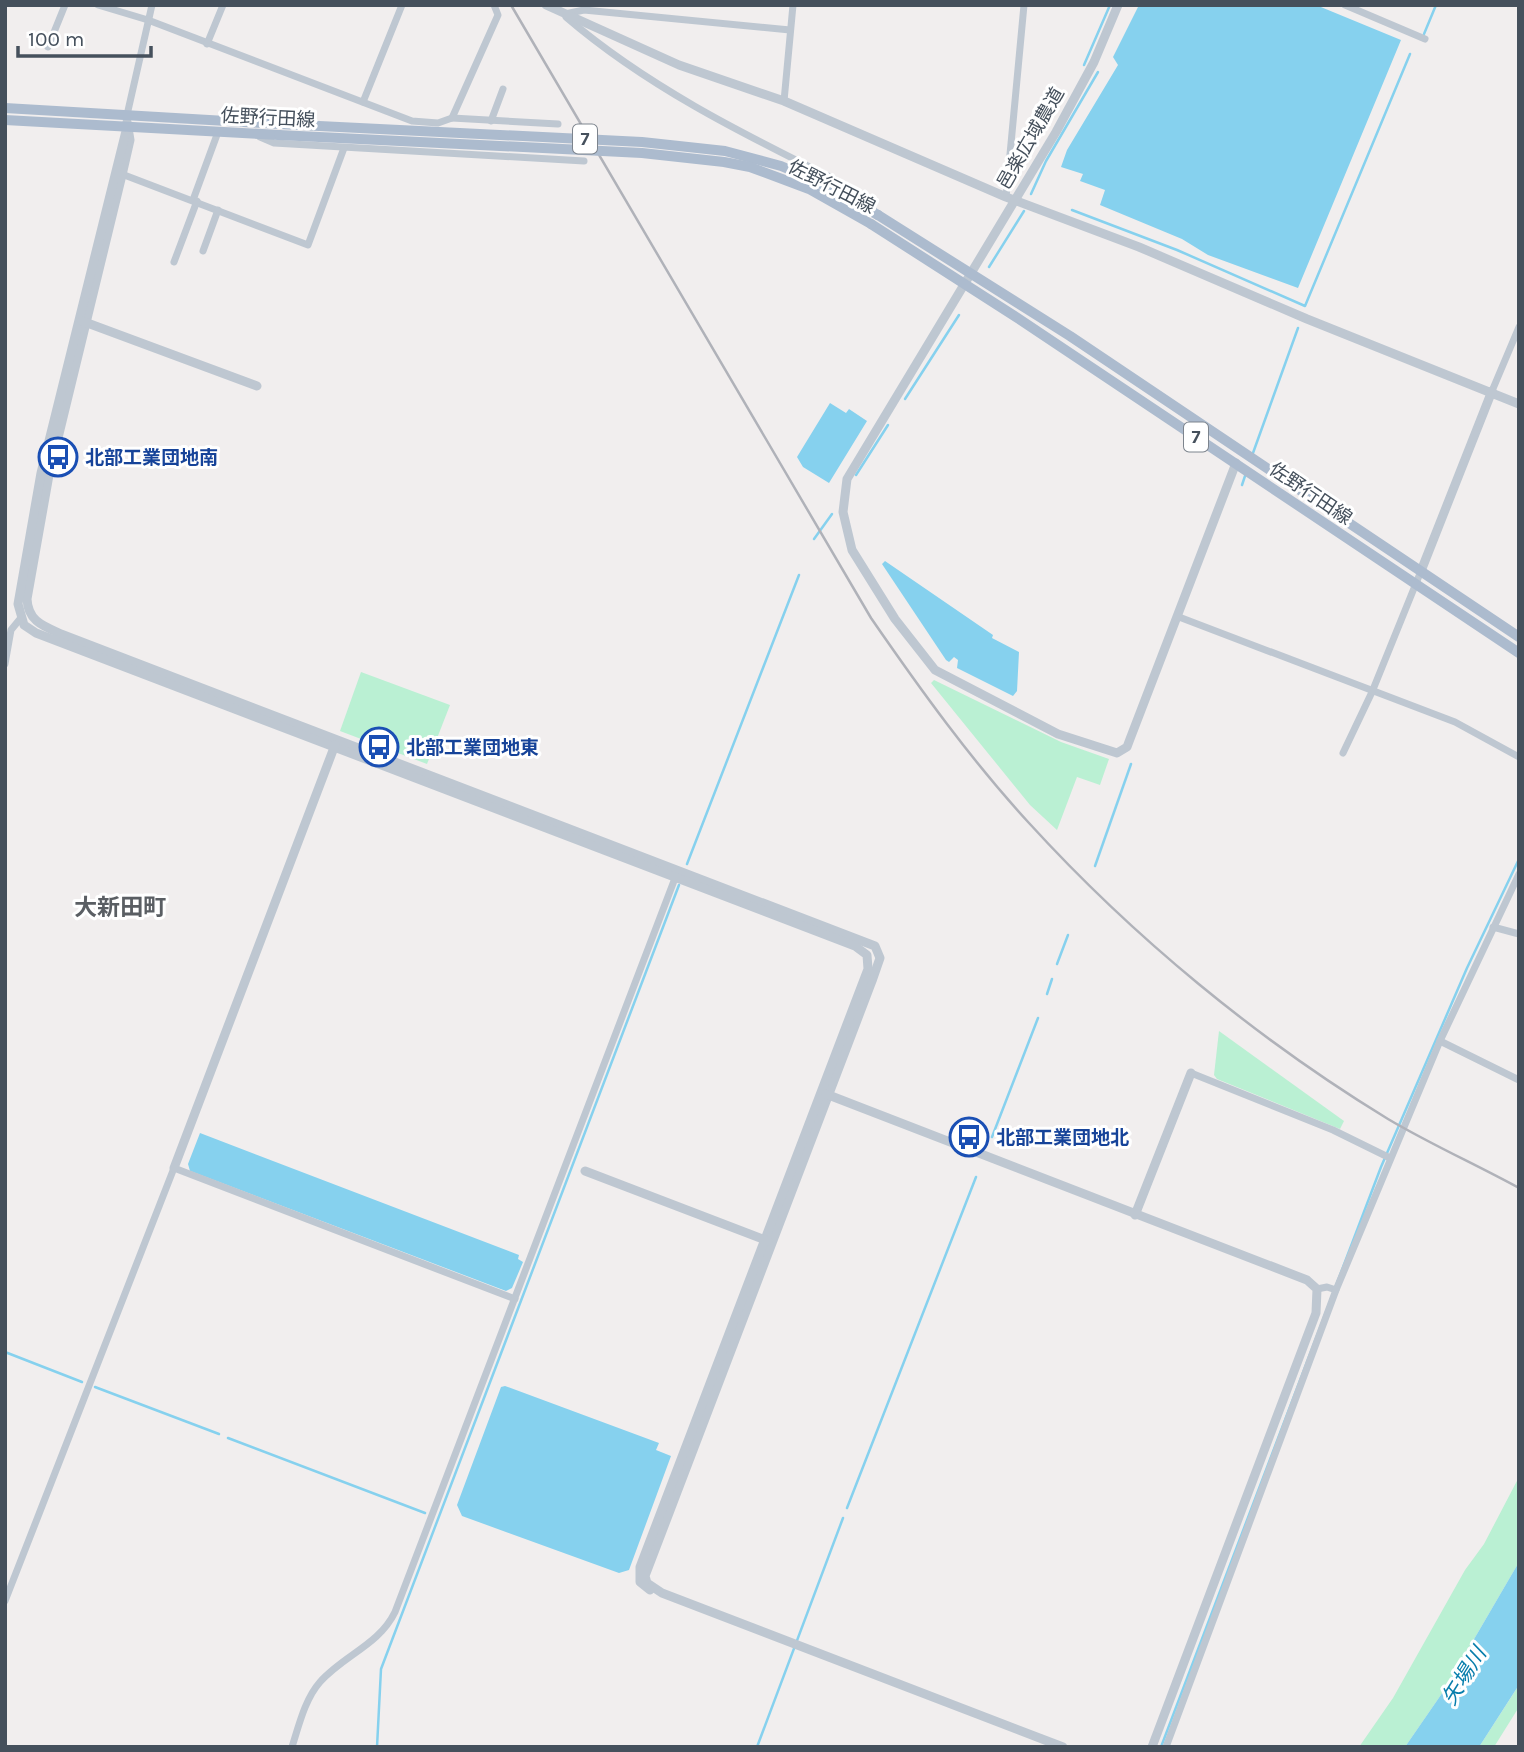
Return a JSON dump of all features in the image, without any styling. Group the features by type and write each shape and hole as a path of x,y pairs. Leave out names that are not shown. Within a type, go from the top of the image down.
{"main road":[{"name":"佐野行田線","path":"5,108 218,132 253,134 279,130"},
{"name":"佐野行田線","path":"5,120 127,121 279,130 642,142 725,151 781,166 813,179 874,219 964,285 1519,653"},
{"name":"佐野行田線","path":"874,219 971,274 1070,337 1519,637"}],"street":[{"path":"48,47 65,5"},
{"path":"98,5 149,20 412,121 438,123 453,118 558,124"},
{"path":"152,5 118,173 48,475 27,599 30,616 36,622 61,634 336,743 677,874 875,946 879,954 878,963 768,1241 646,1572 647,1583 663,1593 1063,1747"},
{"path":"207,44 223,5"},
{"path":"453,118 498,15 494,5"},
{"path":"546,5 678,65 784,101 1010,199 1139,247 1307,319 1519,404"},
{"path":"784,101 793,5"},
{"path":"1010,199 1024,5"},
{"name":"邑楽広域農道","path":"1118,5 1094,62 1010,199 971,274 847,478 843,512 847,536 869,579 903,629 942,675 1058,734 1112,753 1127,747 1236,464"},
{"path":"1345,5 1426,39"},
{"path":"363,102 400,6"},
{"path":"563,14 584,10 790,30"},
{"path":"563,14 597,44 714,118 834,178"},
{"path":"491,121 503,89"},
{"path":"174,262 218,132"},
{"path":"253,134 274,143 584,161"},
{"path":"118,173 308,245 344,148"},
{"path":"203,251 218,210"},
{"path":"82,321 257,386"},
{"path":"82,321 41,473 18,604 20,619 36,633 336,743"},
{"path":"1343,753 1372,692 1519,327"},
{"path":"1179,617 1455,722 1519,757"},
{"path":"5,664 11,630 20,619"},
{"path":"5,1601 336,743"},
{"path":"292,1747 307,1703 321,1681 378,1637 391,1620 677,874"},
{"path":"1166,1747 1336,1290 1440,1041 1519,874"},
{"path":"1493,927 1519,934"},
{"path":"1440,1041 1519,1080"},
{"path":"1135,1215 1191,1073 1334,1130 1390,1158"},
{"path":"825,1094 1307,1280 1317,1289"},
{"path":"174,1168 515,1299"},
{"path":"585,1171 768,1241"},
{"path":"1317,1289 1327,1287 1336,1290"},
{"path":"1152,1747 1316,1313 1317,1289"}],"green space":[{"path":"361,672 450,705 427,764 340,731"},
{"path":"934,680 1061,742 1109,759 1100,785 1077,777 1057,830 1030,805 931,683"},
{"path":"1219,1031 1344,1121 1340,1129 1217,1079 1214,1075"},
{"path":"1519,1477 1519,1562 1445,1689 1405,1747 1359,1747 1393,1698 1465,1570 1484,1544"},
{"path":"1519,1685 1519,1707 1494,1747 1479,1747"}],"water":[{"path":"1139,5 1316,5 1401,40 1298,288 1208,255 1182,239 1100,205 1105,190 1080,181 1083,174 1061,167 1067,150 1118,65 1113,57"},
{"path":"830,403 846,413 849,409 867,421 829,483 803,467 797,457"},
{"path":"885,561 993,635 992,638 1019,652 1017,691 1013,696 957,668 958,660 954,657 949,662 946,660 882,564"},
{"path":"200,1133 519,1255 518,1259 523,1262 512,1288 506,1291 190,1171 188,1164"},
{"path":"505,1386 659,1443 656,1450 671,1456 629,1570 619,1573 462,1516 457,1505 501,1387"},
{"name":"矢場川","path":"1519,1562 1519,1685 1479,1747 1405,1747 1445,1689"}],"waterway":[{"path":"1084,65 1110,5"},
{"path":"1424,34 1436,5"},
{"path":"1072,210 1177,250 1305,306 1410,54"},
{"path":"1031,194 1046,161 1098,72"},
{"path":"989,267 1024,211"},
{"path":"905,399 959,315"},
{"path":"1253,453 1298,328"},
{"path":"856,475 888,425"},
{"path":"1242,485 1245,476"},
{"path":"814,539 832,514"},
{"path":"687,864 799,575"},
{"path":"1095,866 1131,764"},
{"path":"1161,1747 1381,1167 1467,968 1519,859"},
{"path":"377,1747 381,1669 679,885"},
{"path":"1057,964 1068,935"},
{"path":"1047,994 1052,979"},
{"path":"992,1137 1038,1018"},
{"path":"847,1508 976,1177"},
{"path":"5,1352 82,1382"},
{"path":"95,1387 219,1434"},
{"path":"228,1438 425,1513"},
{"path":"757,1747 843,1518"}],"railway":[{"path":"511,5 871,618 947,723 1008,799 1111,906 1198,984 1244,1020 1291,1055 1388,1119 1519,1188"}],"place":[{"name":"北部工業団地南","path":"58,457"},
{"name":"北部工業団地東","path":"379,747"},
{"name":"北部工業団地北","path":"969,1137"}],"district":[{"name":"大新田町","path":"120,907"}]}
